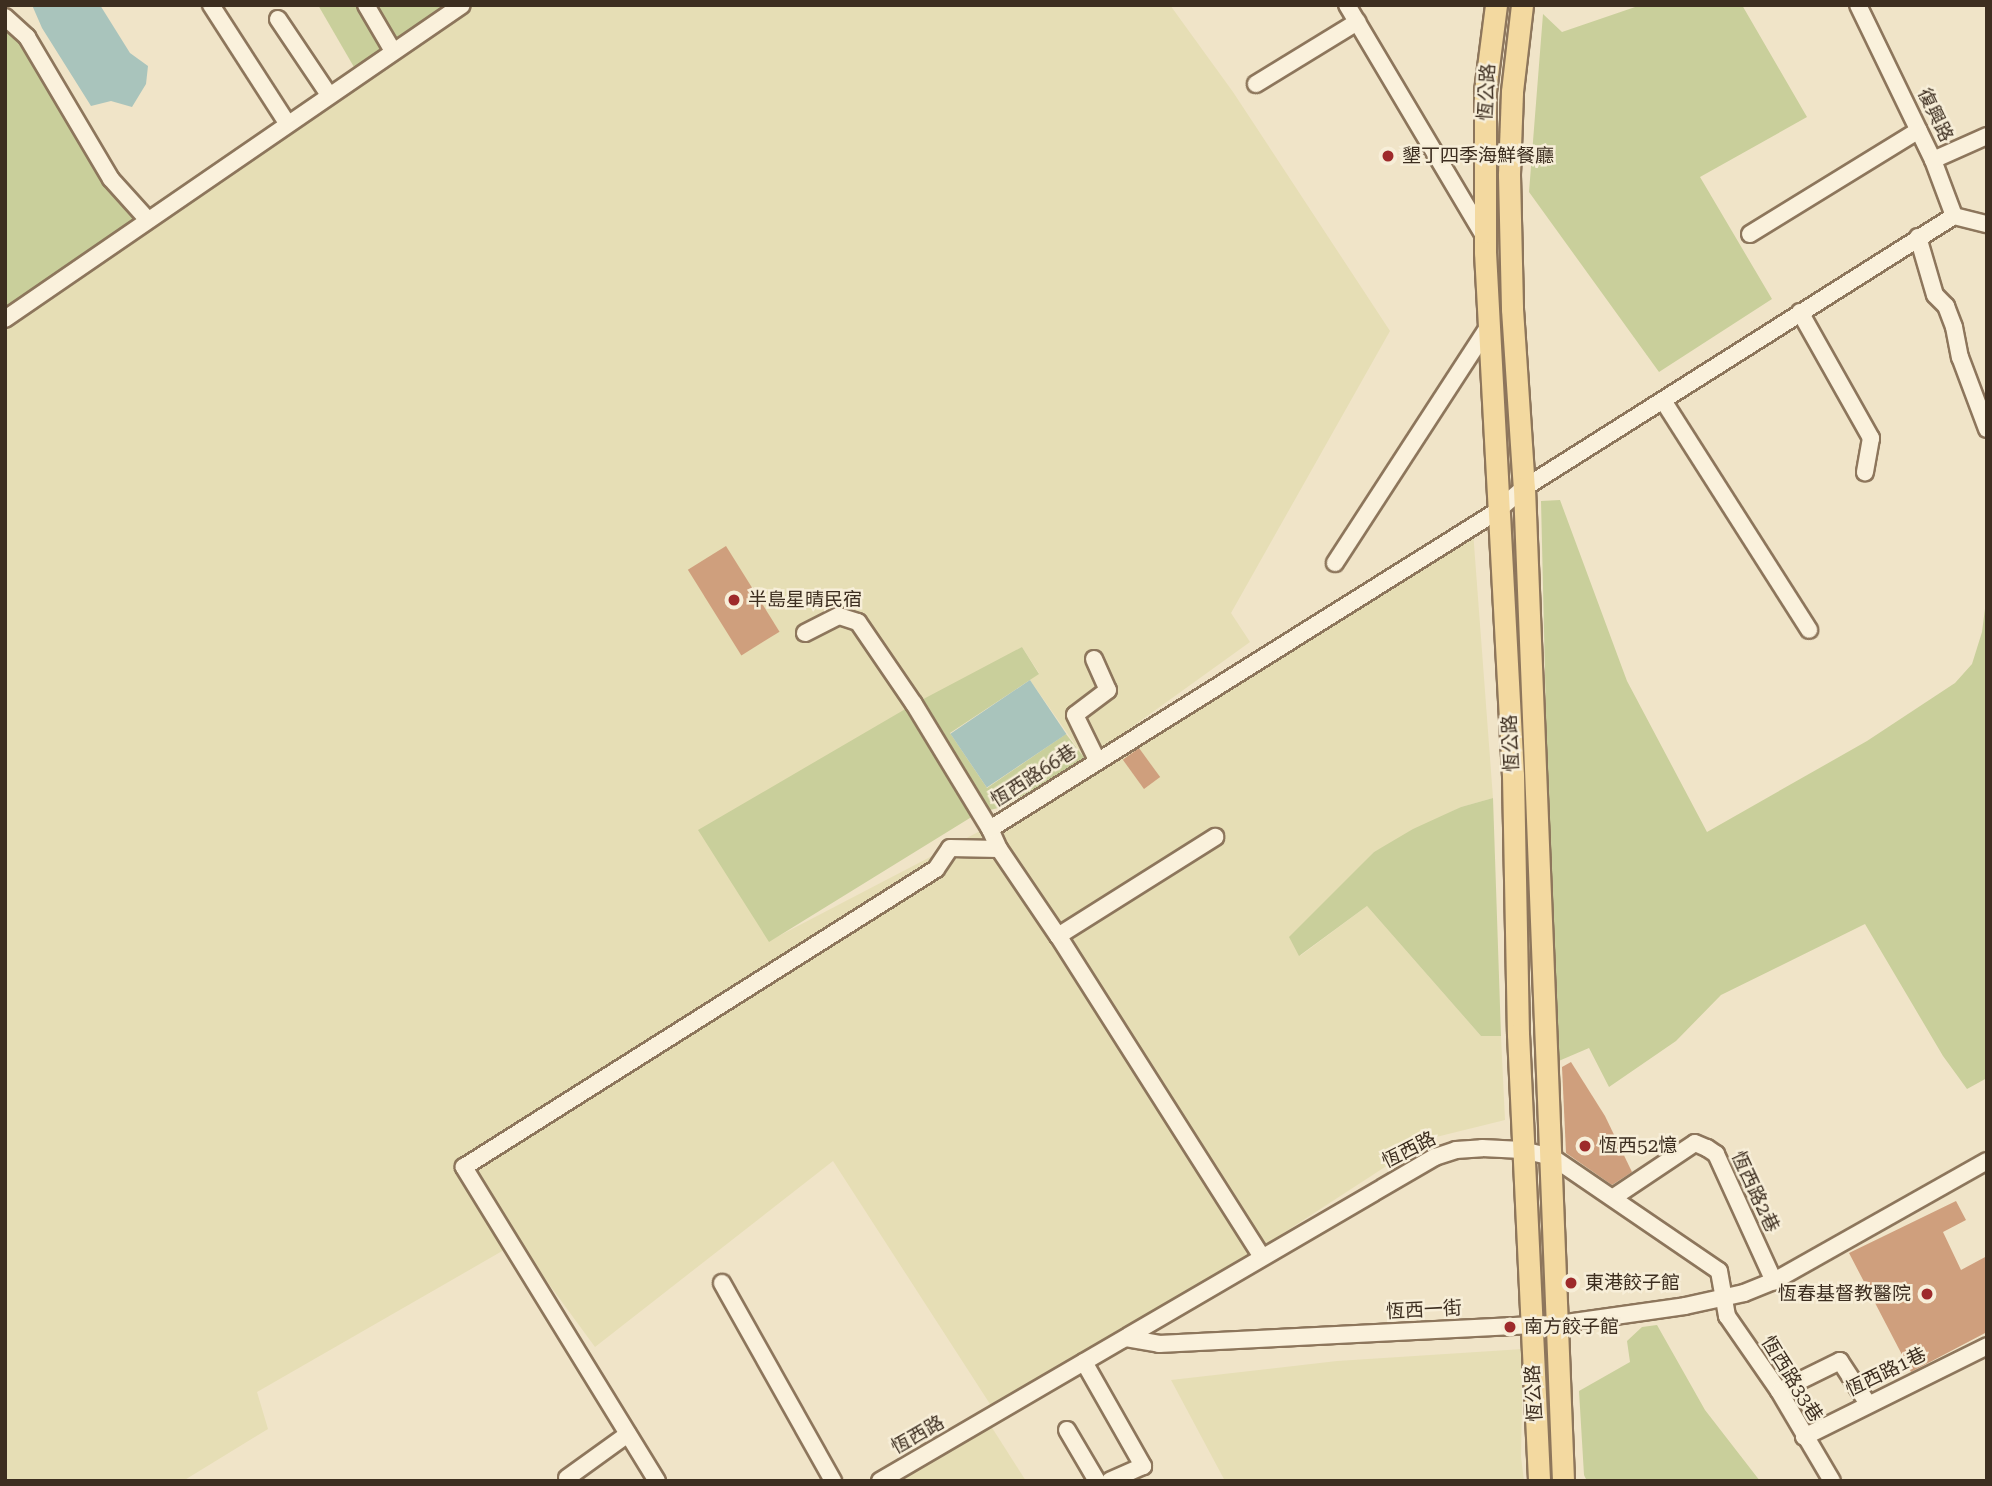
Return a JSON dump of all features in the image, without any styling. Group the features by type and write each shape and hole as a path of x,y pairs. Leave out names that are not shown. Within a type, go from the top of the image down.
{"main road":[{"name":"恆公路","path":"1496,5 1485,91 1485,237 1496,512 1513,775 1522,1150 1539,1481"},
{"name":"恆公路","path":"1522,5 1512,92 1509,187 1512,309 1524,488 1559,1324 1563,1481"}],"street":[{"path":"211,5 287,123"},
{"path":"366,5 393,51"},
{"path":"5,319 287,123 463,5"},
{"path":"1347,5 1485,237"},
{"name":"復興路","path":"1858,5 1933,160 1954,216"},
{"path":"5,17 27,37 111,179 148,220"},
{"path":"278,19 329,95"},
{"path":"1256,84 1357,22"},
{"path":"1750,234 1919,130"},
{"path":"1933,160 1987,136"},
{"path":"1954,216 1987,223"},
{"name":"恆西路66巷","path":"1262,1258 1058,936 999,849 990,829 1496,512 1524,488 1664,402 1800,312 1954,216"},
{"path":"1918,237 1935,295 1946,306 1987,429"},
{"path":"1800,312 1871,438 1866,472"},
{"path":"1335,562 1488,327"},
{"path":"1664,402 1809,630"},
{"path":"805,633 839,616 858,622 914,704 990,829"},
{"path":"1094,659 1108,690 1075,715 1097,760"},
{"path":"1058,936 1216,836"},
{"path":"657,1481 464,1167 936,869 950,848 999,849"},
{"name":"恆西路2巷","path":"1614,1197 1695,1143 1707,1148 1716,1154 1773,1281"},
{"name":"恆西路","path":"880,1481 1126,1338 1222,1278 1262,1258 1435,1157 1456,1150 1522,1150 1552,1157 1719,1271 1724,1297"},
{"path":"1724,1297 1773,1281 1987,1161"},
{"path":"722,1283 833,1481"},
{"name":"恆西一街","path":"1126,1338 1159,1344 1559,1324 1639,1315 1724,1297"},
{"name":"恆西路33巷","path":"1724,1297 1727,1317 1779,1391 1832,1481"},
{"name":"恆西路1巷","path":"1804,1437 1987,1346"},
{"path":"1779,1391 1840,1361 1867,1404"},
{"path":"1084,1362 1152,1481"},
{"path":"1067,1430 1097,1481"},
{"path":"567,1478 628,1434"},
{"path":"1110,1481 1143,1466"}],"shaded area":[{"path":"470,5 1170,5 1233,92 1390,331 1231,613 1250,642 1086,760 1030,680 1039,673 1022,647 769,941 982,830 1473,531 1493,798 1461,807 1374,852 1359,868 1300,956 1367,906 1481,1036 1501,1036 1505,1120 1428,1139 999,1418 833,1161 595,1347 518,1242 257,1392 268,1429 183,1481 5,1481 5,323"},
{"path":"1523,1349 1521,1457 1524,1481 1225,1481 1171,1380 1337,1361"},
{"path":"989,1423 1026,1481 885,1481"}],"green space":[{"path":"318,5 462,5 358,74"},
{"path":"1641,5 1742,5 1807,117 1700,177 1772,299 1659,372 1529,192 1543,14 1562,32"},
{"path":"5,20 27,37 111,179 148,220 5,319"},
{"path":"1560,500 1627,681 1707,832 1867,741 1955,683 1972,664 1982,632 1987,593 1987,1078 1967,1089 1943,1056 1865,924 1721,995 1676,1041 1609,1087 1589,1048 1554,1063 1541,501"},
{"path":"1022,647 1039,674 950,733 987,788 1066,734 1086,760 1002,807 978,813 769,942 698,830 914,704"},
{"path":"1493,798 1501,1036 1481,1036 1367,906 1299,956 1289,937 1374,852 1413,829 1461,807"},
{"path":"1657,1325 1705,1410 1760,1481 1587,1481 1584,1475 1579,1391 1630,1362 1627,1341 1642,1327"}],"water":[{"path":"32,5 100,5 130,53 148,66 146,84 132,107 111,101 91,106 42,28"},
{"path":"1030,680 1066,734 987,788 950,734"}],"building":[{"name":"半島星晴民宿","path":"726,546 780,632 741,655 688,570"},
{"path":"1139,748 1160,777 1144,789 1123,760"},
{"path":"1571,1062 1605,1116 1632,1172 1612,1185 1566,1153 1562,1067"},
{"name":"恆春基督教醫院","path":"1956,1201 1966,1220 1943,1232 1961,1270 1987,1256 1987,1332 1911,1372 1849,1253"}],"place":[{"name":"墾丁四季海鮮餐廳","path":"1388,156"},
{"name":"半島星晴民宿","path":"734,600"},
{"name":"恆西52憶","path":"1585,1146"},
{"name":"東港餃子館","path":"1571,1283"},
{"name":"恆春基督教醫院","path":"1927,1294"},
{"name":"南方餃子館","path":"1510,1327"}]}
